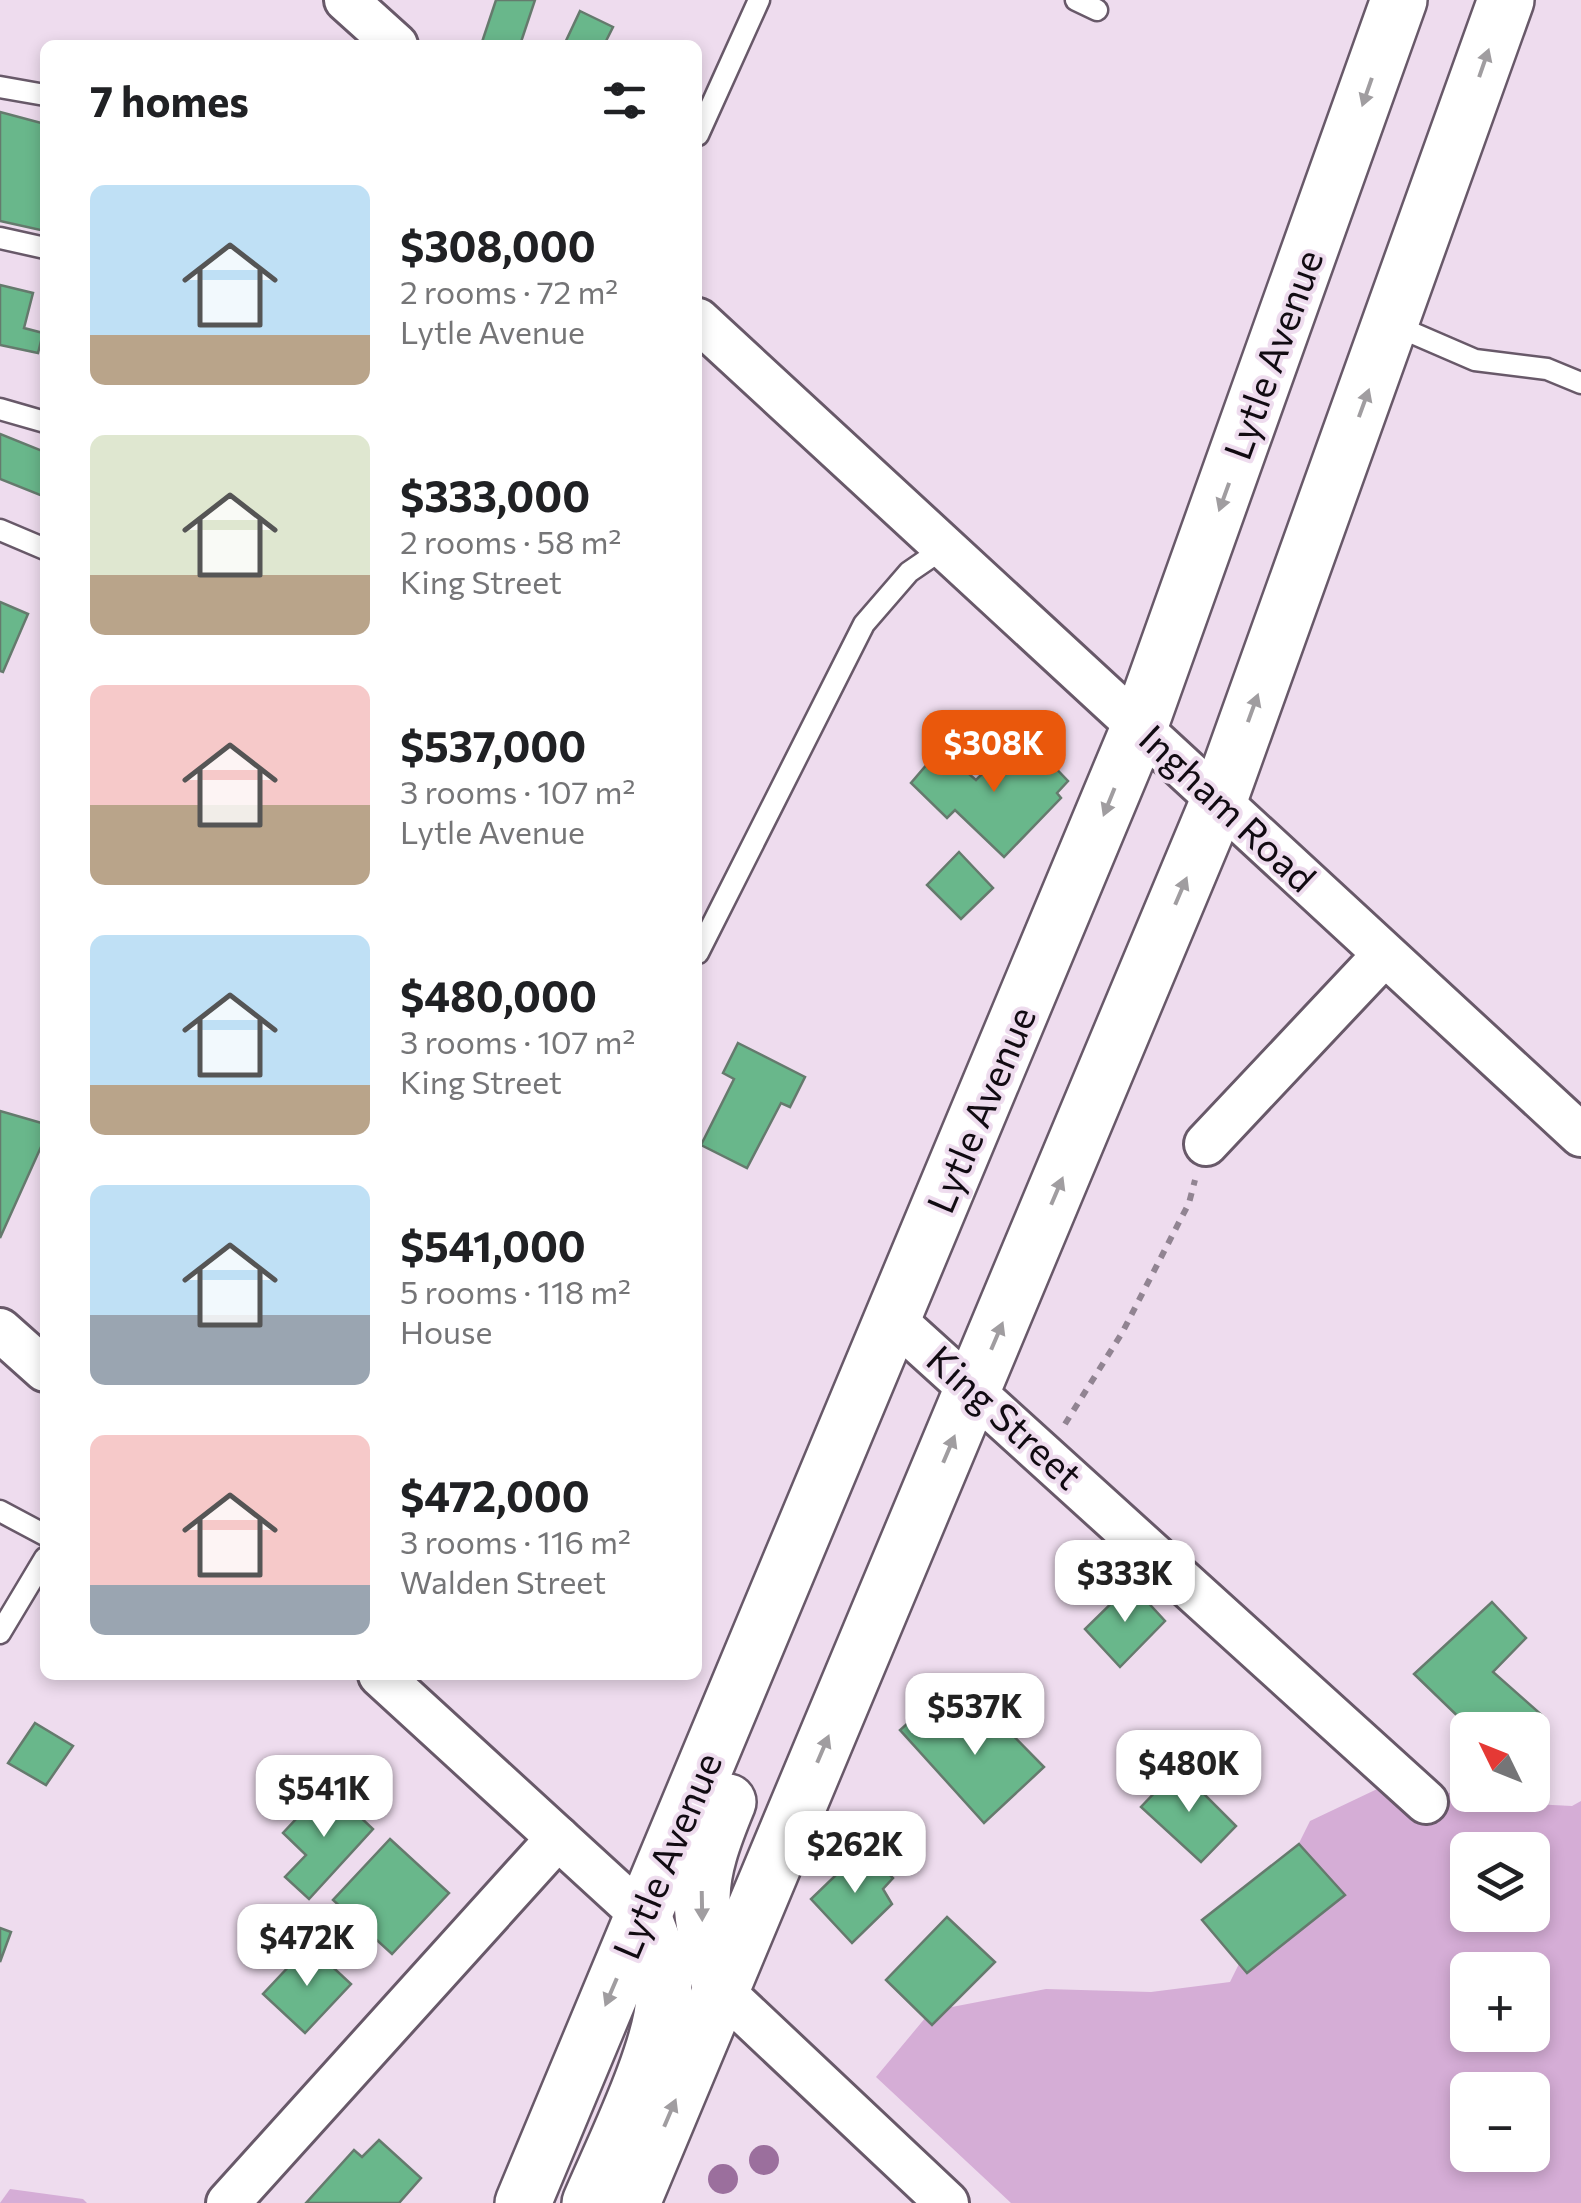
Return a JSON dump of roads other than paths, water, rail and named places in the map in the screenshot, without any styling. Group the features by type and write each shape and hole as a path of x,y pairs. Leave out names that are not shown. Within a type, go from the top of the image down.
{"main road":[{"name":"Lytle Avenue","path":"522,2203 892,1318 1017,1030 1139,728 1399,0"},
{"path":"632,2203 1219,800 1506,0"},
{"path":"722,1991 700,1915 704,1861 815,1594 824,1482"},
{"path":"590,2203 647,2068 665,1993 658,1956 643,1916"}],"street":[{"path":"346,0 390,40"},
{"name":"Ingham Road","path":"702,324 1581,1135"},
{"path":"1206,1144 1384,954"},
{"name":"King Street","path":"892,1318 1426,1802"},
{"path":"0,1330 40,1366"},
{"path":"385,1680 643,1916"},
{"path":"228,2203 558,1838"},
{"path":"722,1991 947,2203"}],"lane":[{"path":"702,126 759,0"},
{"path":"1076,0 1097,10"},
{"path":"0,87 40,94"},
{"path":"0,238 40,247"},
{"path":"1392,324 1475,360 1547,369 1581,383"},
{"path":"0,409 40,421"},
{"path":"0,530 40,547"},
{"path":"702,945 864,624 909,572 944,548"},
{"path":"0,1511 40,1532"},
{"path":"0,1633 40,1566"}]}
